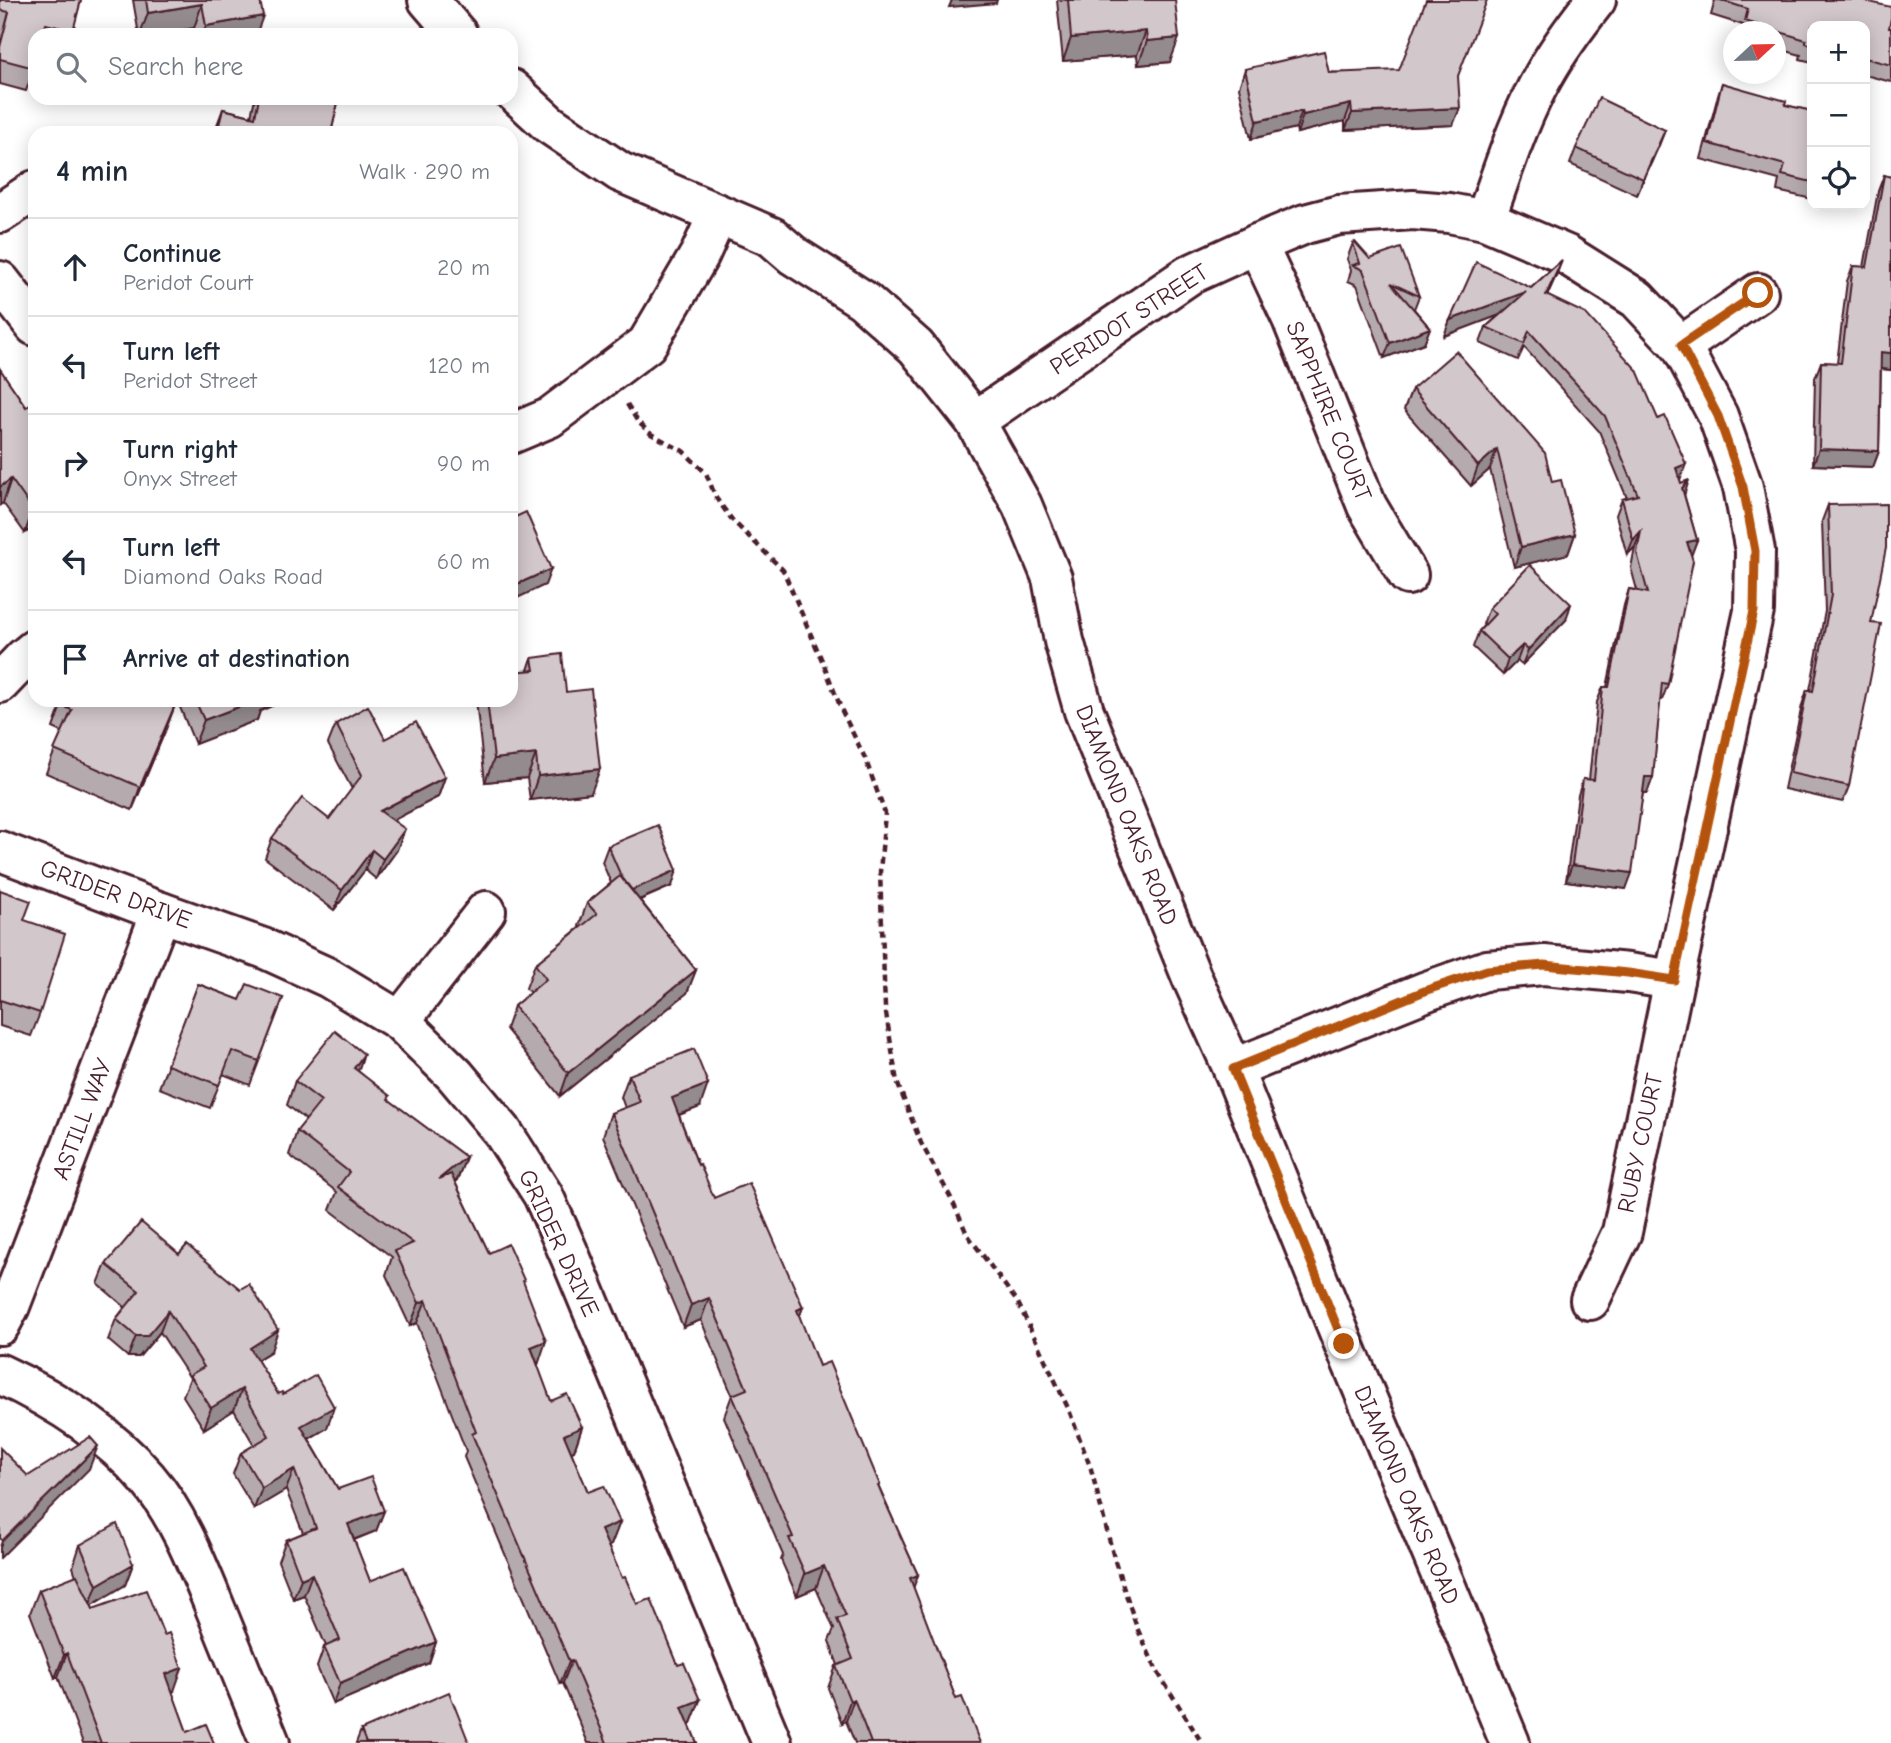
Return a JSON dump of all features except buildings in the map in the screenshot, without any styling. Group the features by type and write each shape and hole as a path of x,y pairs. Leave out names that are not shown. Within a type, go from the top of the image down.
{"street":[{"path":"428,0 452,28"},
{"path":"1485,220 1520,125 1543,77 1571,31 1596,0"},
{"name":"DIAMOND OAKS ROAD","path":"518,95 549,124 620,172 772,237 794,256 863,300 916,347 975,421 1022,505 1052,578 1065,641 1084,710 1192,978 1233,1069 1510,1743"},
{"path":"0,213 28,195"},
{"name":"PERIDOT STREET","path":"975,421 1189,275 1305,224 1339,215 1413,210 1485,220 1567,255 1637,299 1681,345 1718,416 1743,487 1755,551 1754,611 1674,980"},
{"path":"518,431 549,418 647,344 700,254 719,214"},
{"name":"SAPPHIRE COURT","path":"1257,244 1292,319 1367,506 1408,575"},
{"path":"0,281 28,317"},
{"path":"1681,345 1758,293"},
{"path":"0,683 28,655"},
{"name":"GRIDER DRIVE","path":"0,851 263,948 329,978 400,1021 455,1075 502,1131 543,1195 772,1743"},
{"path":"400,1021 486,911"},
{"name":"ASTILL WAY","path":"0,1325 10,1306 161,912"},
{"path":"1233,1069 1427,990 1487,970 1544,965 1674,980"},
{"name":"RUBY COURT","path":"1590,1300 1622,1232 1674,980"},
{"path":"0,1374 66,1410 109,1441 148,1479 172,1515 197,1566 270,1743"}],"path":[{"path":"610,373 638,422 651,434 683,451 706,473 716,498 733,521 783,570 842,711 865,758 885,813 880,872 885,1007 897,1082 921,1143 967,1234 1018,1303 1069,1410 1091,1469 1114,1558 1137,1629 1157,1671 1202,1743"}],"route":[{"path":"1344,1344 1233,1069 1427,990 1487,970 1544,965 1674,980 1754,611 1755,551 1743,487 1718,416 1681,345 1758,293"}]}
